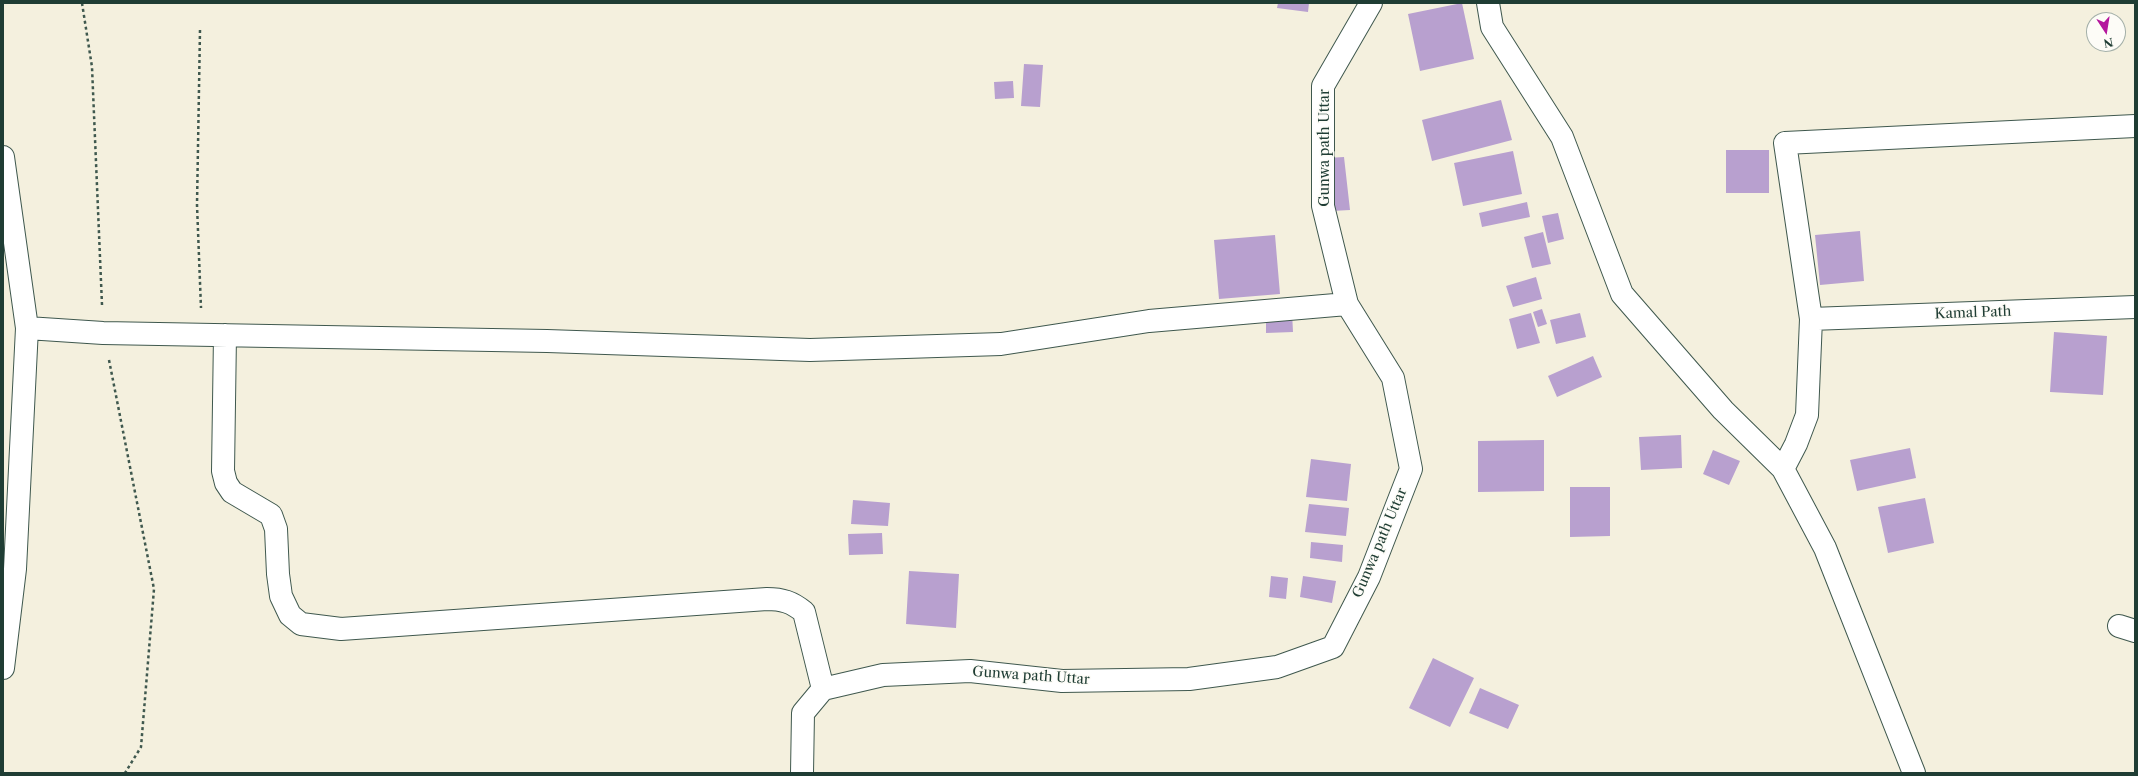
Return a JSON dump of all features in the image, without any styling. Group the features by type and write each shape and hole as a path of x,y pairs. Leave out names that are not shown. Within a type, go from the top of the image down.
{"street":[{"name":"Gunwa path Uttar","path":"823,689 883,675 970,671 1062,681 1189,679 1277,667 1333,647 1369,577 1411,469 1393,378 1347,304 1323,206 1323,86 1371,3"},
{"path":"1488,3 1492,27 1562,137 1622,294 1723,410 1783,469 1824,548 1914,773"},
{"path":"1783,469 1796,444 1808,415 1811,319 1785,143 2135,126"},
{"path":"3,157 27,328 15,569 3,668"},
{"path":"27,328 103,333 555,342 818,350 1001,344 1149,321 1347,304"},
{"name":"Kamal Path","path":"1811,319 2135,307"},
{"path":"225,335 223,471 226,483 232,492 271,515 276,529 278,574 281,596 290,615 301,624 341,629 759,599 780,599 794,604 804,612 823,689 803,713 802,773"}],"path":[{"path":"82,3 92,67 103,333 154,589 141,747 125,773"},
{"path":"200,30 197,205 202,334"}],"building":[{"path":"1278,3 1309,3 1308,12 1277,8"},
{"path":"1462,3 1474,59 1420,71 1408,14"},
{"path":"1024,64 1043,65 1040,107 1021,106"},
{"path":"1013,81 1014,98 995,99 994,82"},
{"path":"1501,100 1512,140 1432,161 1422,120"},
{"path":"1726,150 1769,150 1769,193 1726,193"},
{"path":"1513,151 1522,194 1463,206 1454,163"},
{"path":"1344,157 1350,210 1332,211 1327,158"},
{"path":"1527,202 1530,217 1482,227 1479,213"},
{"path":"1558,213 1564,239 1548,243 1542,216"},
{"path":"1860,231 1864,281 1820,285 1815,235"},
{"path":"1543,232 1551,264 1532,268 1524,237"},
{"path":"1275,235 1280,294 1219,299 1214,240"},
{"path":"1536,277 1542,299 1513,307 1506,286"},
{"path":"1542,309 1547,324 1538,327 1533,312"},
{"path":"1292,312 1293,332 1266,333 1266,313"},
{"path":"1531,313 1540,343 1517,349 1509,319"},
{"path":"1580,313 1586,337 1556,344 1550,320"},
{"path":"2054,332 2107,336 2103,395 2050,392"},
{"path":"1593,356 1602,377 1557,397 1548,376"},
{"path":"1681,435 1682,468 1641,470 1639,437"},
{"path":"1544,440 1544,491 1478,492 1478,441"},
{"path":"1910,448 1916,478 1857,491 1850,460"},
{"path":"1713,450 1740,461 1729,485 1703,474"},
{"path":"1311,459 1351,464 1347,501 1306,497"},
{"path":"1570,487 1610,487 1610,536 1570,537"},
{"path":"1925,498 1934,543 1888,553 1878,507"},
{"path":"853,500 890,503 888,526 851,524"},
{"path":"1309,504 1349,508 1346,536 1305,532"},
{"path":"882,533 883,554 849,555 848,534"},
{"path":"1311,542 1343,545 1342,562 1310,558"},
{"path":"909,571 959,574 956,628 906,624"},
{"path":"1271,576 1288,578 1286,599 1269,597"},
{"path":"1303,576 1336,581 1332,603 1300,597"},
{"path":"1433,658 1474,678 1450,727 1409,708"},
{"path":"1480,688 1519,705 1508,729 1469,713"}]}
